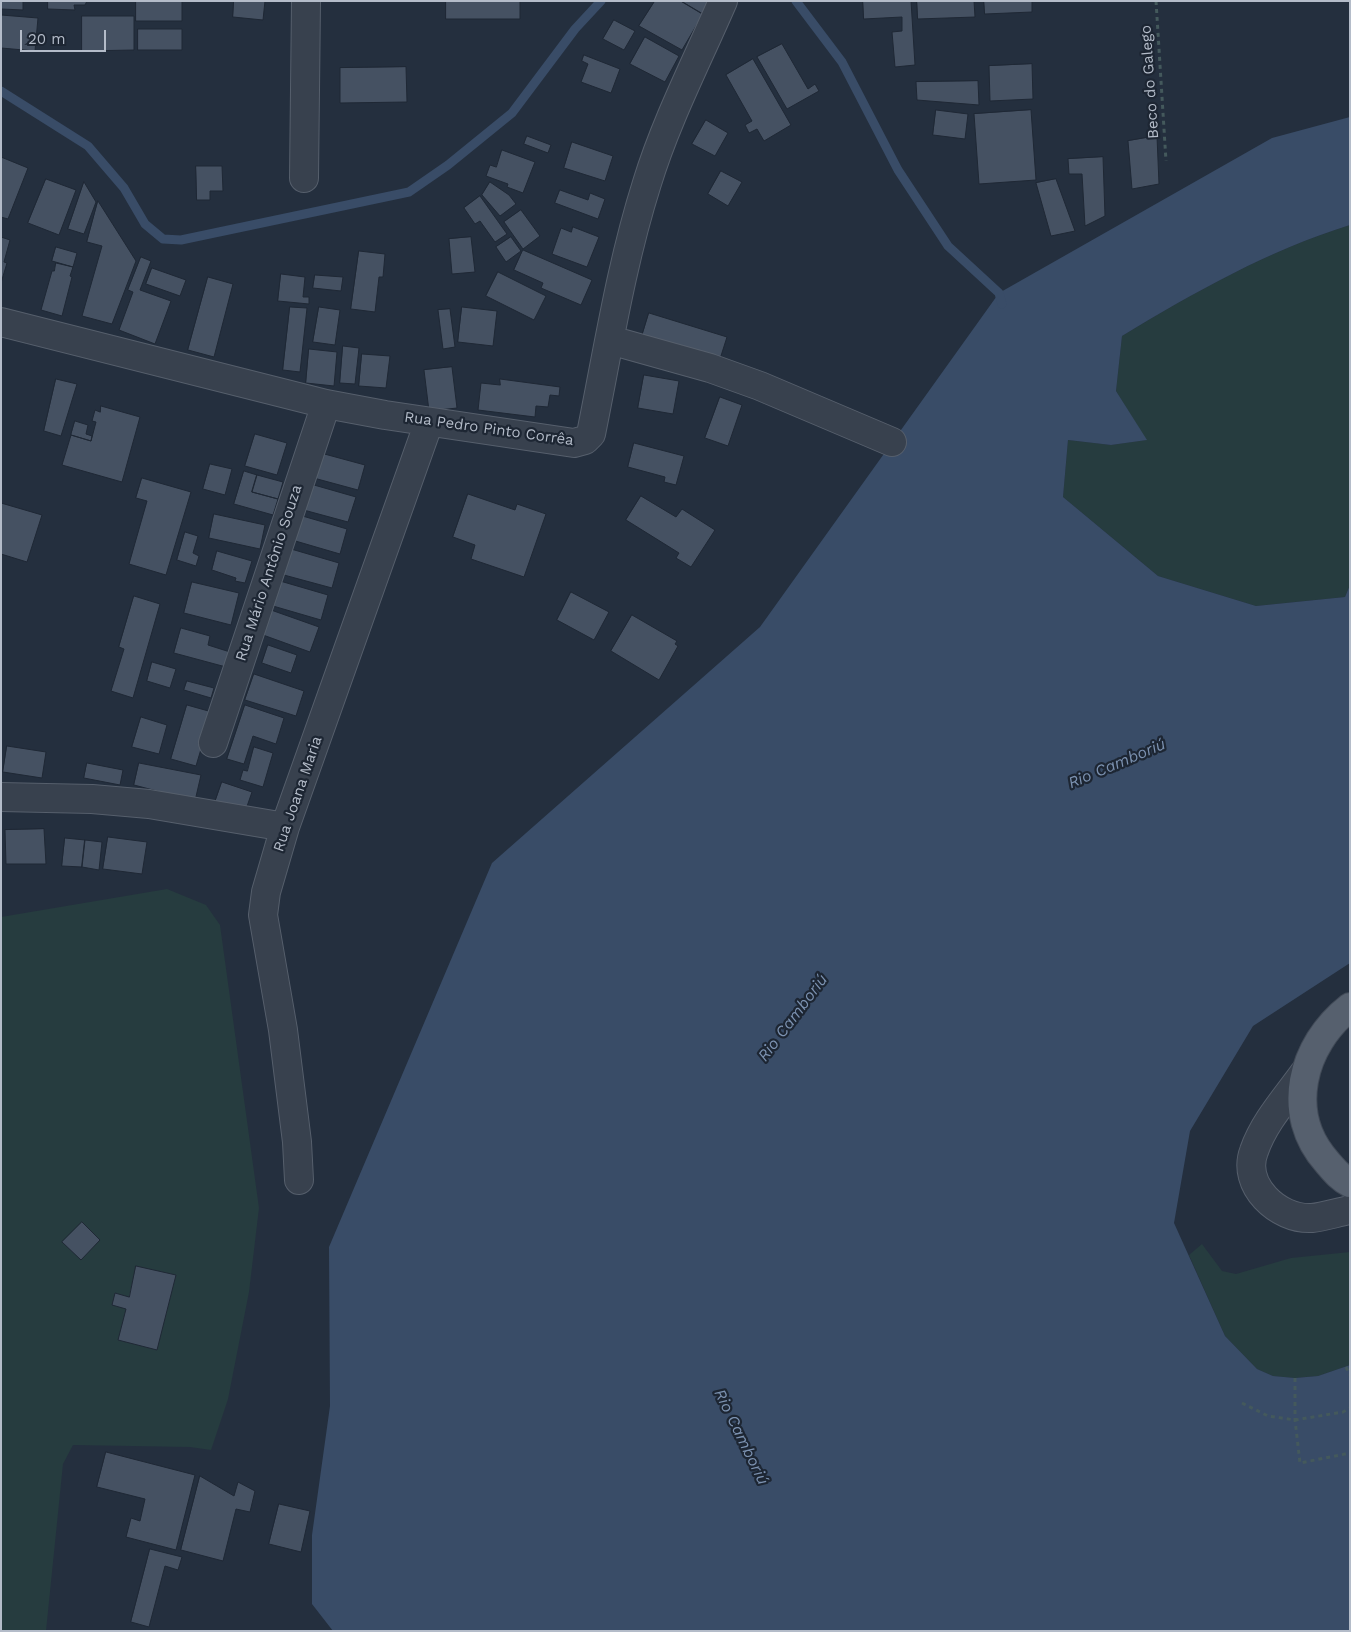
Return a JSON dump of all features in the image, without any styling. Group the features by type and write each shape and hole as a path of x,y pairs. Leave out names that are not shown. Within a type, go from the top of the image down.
{"main road":[{"path":"1350,1006 1323,1035 1304,1073 1301,1092 1303,1117 1310,1137 1321,1155 1342,1179 1350,1183"}],"street":[{"path":"304,178 306,1"},
{"name":"Rua Pedro Pinto Corrêa","path":"1,322 326,404 429,422 574,443 585,440 591,434 631,236 647,182 663,138 723,1"},
{"path":"610,340 710,368 760,386 892,442"},
{"name":"Rua Mário Antônio Souza","path":"213,743 326,404"},
{"name":"Rua Joana Maria","path":"299,1180 297,1142 283,1030 262,915 266,892 285,827 429,422"},
{"path":"1,797 92,799 149,804 285,827"},
{"path":"1304,1073 1265,1127 1253,1152 1250,1167 1253,1178 1259,1191 1269,1203 1289,1215 1311,1218 1350,1210"}],"path":[{"name":"Beco do Galego","path":"1156,1 1166,161"},
{"path":"1346,1367 1350,1376"},
{"path":"1295,1378 1295,1420 1300,1463 1350,1453"},
{"path":"1242,1403 1268,1416 1295,1420 1343,1412 1350,1408"}],"green space":[{"path":"1350,225 1350,585 1345,597 1256,606 1158,576 1063,497 1068,440 1111,445 1146,440 1116,391 1122,336 1233,273 1290,247"},
{"path":"167,889 206,905 220,925 259,1208 249,1292 228,1399 211,1450 190,1447 73,1445 63,1464 46,1631 1,1631 1,917"},
{"path":"1202,1244 1222,1271 1236,1274 1291,1258 1350,1252 1350,1365 1318,1376 1295,1378 1273,1376 1257,1369 1225,1336 1189,1255"}],"water":[{"name":"Rio Camboriú","path":"1350,117 1350,225 1290,247 1233,273 1122,336 1116,391 1147,440 1111,445 1068,440 1063,497 1158,576 1256,606 1345,597 1350,585 1350,963 1253,1026 1190,1131 1174,1223 1225,1336 1257,1369 1273,1376 1295,1378 1318,1376 1350,1365 1350,1631 333,1631 312,1604 312,1535 330,1406 329,1247 492,863 760,627 999,293 1272,138"}],"building":[{"path":"1,1 23,1 23,10 1,9"},
{"path":"48,1 87,1 85,5 74,5 75,10 48,9"},
{"path":"136,1 182,1 182,21 136,21"},
{"path":"234,1 265,1 263,20 233,17"},
{"path":"446,1 520,1 520,19 446,19"},
{"path":"655,1 681,1 703,14 682,50 639,26"},
{"path":"681,1 710,1 703,14"},
{"path":"863,1 911,1 915,65 895,67 892,32 902,31 902,17 864,19"},
{"path":"917,1 974,1 975,17 918,19"},
{"path":"984,1 1032,1 1032,12 985,14"},
{"path":"1,15 38,18 35,51 1,48"},
{"path":"82,16 134,16 134,50 82,51"},
{"path":"614,20 635,31 624,50 603,39"},
{"path":"138,29 182,29 182,50 138,50"},
{"path":"645,37 679,56 665,82 630,64"},
{"path":"782,44 808,89 815,84 819,91 787,109 757,57"},
{"path":"584,55 620,69 611,93 581,82 588,64 582,61"},
{"path":"753,59 791,125 764,141 757,129 749,133 745,125 752,121 726,75"},
{"path":"1032,64 1033,99 990,101 989,66"},
{"path":"406,67 407,102 340,103 340,68"},
{"path":"978,81 979,105 917,100 916,82"},
{"path":"936,110 968,114 965,139 933,135"},
{"path":"1031,110 1036,180 979,184 974,114"},
{"path":"706,120 728,133 715,156 692,144"},
{"path":"527,136 551,145 548,153 524,144"},
{"path":"1157,136 1159,184 1132,189 1128,141"},
{"path":"572,142 613,156 605,181 564,168"},
{"path":"502,150 535,162 523,193 507,187 508,184 486,176 490,165 496,167"},
{"path":"1,157 28,168 8,219 1,217"},
{"path":"1103,157 1105,216 1085,226 1082,174 1069,174 1068,159"},
{"path":"196,166 222,166 223,191 210,191 210,200 197,200"},
{"path":"721,171 742,182 728,206 708,194"},
{"path":"46,179 76,190 59,235 28,223"},
{"path":"1056,179 1075,231 1051,236 1036,183"},
{"path":"84,182 96,202 84,234 68,229"},
{"path":"490,182 509,195 516,204 500,216 482,195"},
{"path":"560,190 588,200 590,193 605,199 598,219 555,203"},
{"path":"480,196 507,234 495,242 480,221 475,224 464,208"},
{"path":"98,201 136,261 112,324 82,316 102,246 87,242"},
{"path":"521,210 540,236 523,249 504,222"},
{"path":"573,227 599,237 587,267 552,254 561,228 571,232"},
{"path":"1,237 10,240 4,262 7,263 1,283"},
{"path":"471,237 475,272 452,274 449,239"},
{"path":"511,237 521,251 506,262 496,247"},
{"path":"56,247 77,253 73,267 52,261"},
{"path":"523,250 592,280 581,305 541,288 543,283 514,270"},
{"path":"359,251 385,254 383,277 379,277 375,312 351,309"},
{"path":"141,257 151,261 140,290 171,301 155,344 119,330 133,292 128,290"},
{"path":"56,263 73,267 62,316 41,310"},
{"path":"152,268 186,280 180,296 146,284"},
{"path":"498,272 546,296 534,320 486,296"},
{"path":"281,274 305,277 303,297 309,297 309,304 278,301"},
{"path":"315,275 343,277 341,291 313,288"},
{"path":"208,277 233,284 214,357 188,350"},
{"path":"290,307 307,308 300,372 283,370"},
{"path":"319,307 340,310 335,345 313,342"},
{"path":"462,307 497,311 493,346 458,342"},
{"path":"450,309 455,347 443,349 438,310"},
{"path":"649,313 727,337 720,359 642,336"},
{"path":"343,346 359,348 355,384 340,383"},
{"path":"309,349 337,352 334,386 306,383"},
{"path":"362,354 390,356 386,388 359,386"},
{"path":"452,367 457,408 429,411 424,370"},
{"path":"644,375 679,381 673,414 638,408"},
{"path":"56,379 77,384 61,436 44,431"},
{"path":"500,379 560,387 559,396 550,395 548,407 536,406 535,417 478,410 481,383 500,385"},
{"path":"720,397 742,405 728,446 705,438"},
{"path":"101,406 140,417 122,482 62,465 71,435 91,441 96,422 92,421 95,410 100,412"},
{"path":"75,421 88,425 86,434 92,436 91,441 71,435"},
{"path":"255,434 287,443 277,475 245,466"},
{"path":"634,443 684,456 676,485 664,482 665,477 628,467"},
{"path":"317,452 365,465 358,490 310,477"},
{"path":"210,464 232,469 225,495 203,489"},
{"path":"244,471 257,475 252,492 278,499 273,515 234,504"},
{"path":"257,475 283,482 278,499 252,492"},
{"path":"142,478 191,492 166,575 129,564 147,501 136,498"},
{"path":"307,483 356,497 348,522 300,509"},
{"path":"468,494 515,510 517,504 546,514 524,577 471,559 475,545 453,537"},
{"path":"641,496 676,517 682,509 715,530 691,567 676,558 679,553 626,520"},
{"path":"1,503 42,515 27,562 1,554"},
{"path":"214,514 265,525 260,549 209,538"},
{"path":"299,515 347,529 340,554 292,540"},
{"path":"185,532 198,536 193,553 199,556 196,566 177,560"},
{"path":"291,549 339,563 332,588 284,575"},
{"path":"217,551 252,561 245,583 235,581 236,578 212,570"},
{"path":"280,581 328,595 321,620 273,606"},
{"path":"192,582 239,593 231,625 184,613"},
{"path":"571,592 609,612 594,640 557,620"},
{"path":"134,596 160,604 133,698 111,691 124,649 119,647"},
{"path":"271,610 319,627 310,652 263,635"},
{"path":"632,615 677,641 675,644 678,646 659,680 611,651"},
{"path":"181,628 210,636 208,645 230,652 226,667 174,653"},
{"path":"268,645 297,655 291,673 262,663"},
{"path":"152,662 176,669 170,688 147,681"},
{"path":"254,674 304,691 296,716 245,700"},
{"path":"187,681 214,688 211,698 184,690"},
{"path":"187,705 212,712 196,766 171,759"},
{"path":"245,705 284,718 276,744 253,736 244,764 227,759"},
{"path":"141,717 167,725 159,754 132,747"},
{"path":"7,746 46,752 42,778 3,772"},
{"path":"254,747 273,753 263,787 240,780 243,770 247,771"},
{"path":"87,763 123,770 120,785 84,778"},
{"path":"139,763 201,775 195,801 134,785"},
{"path":"222,782 252,792 244,815 214,805"},
{"path":"44,829 46,864 6,864 5,830"},
{"path":"108,837 147,842 142,874 103,869"},
{"path":"65,838 85,840 82,867 62,866"},
{"path":"85,840 102,842 99,870 82,867"},
{"path":"82,1222 100,1240 81,1260 62,1242"},
{"path":"136,1266 176,1275 157,1350 118,1340 126,1309 112,1305 115,1293 129,1297"},
{"path":"106,1452 195,1475 176,1550 126,1537 131,1518 140,1521 145,1499 97,1487"},
{"path":"200,1476 234,1496 238,1482 255,1491 250,1512 236,1509 223,1561 181,1550"},
{"path":"279,1504 310,1511 301,1552 269,1544"},
{"path":"150,1549 182,1557 178,1570 165,1566 149,1627 131,1622"}],"waterway":[{"path":"1,91 88,146 124,188 145,224 163,239 181,240 409,192 448,165 512,113 575,29 601,1"},
{"path":"796,1 842,62 898,170 948,246 999,293 1002,304"}]}
